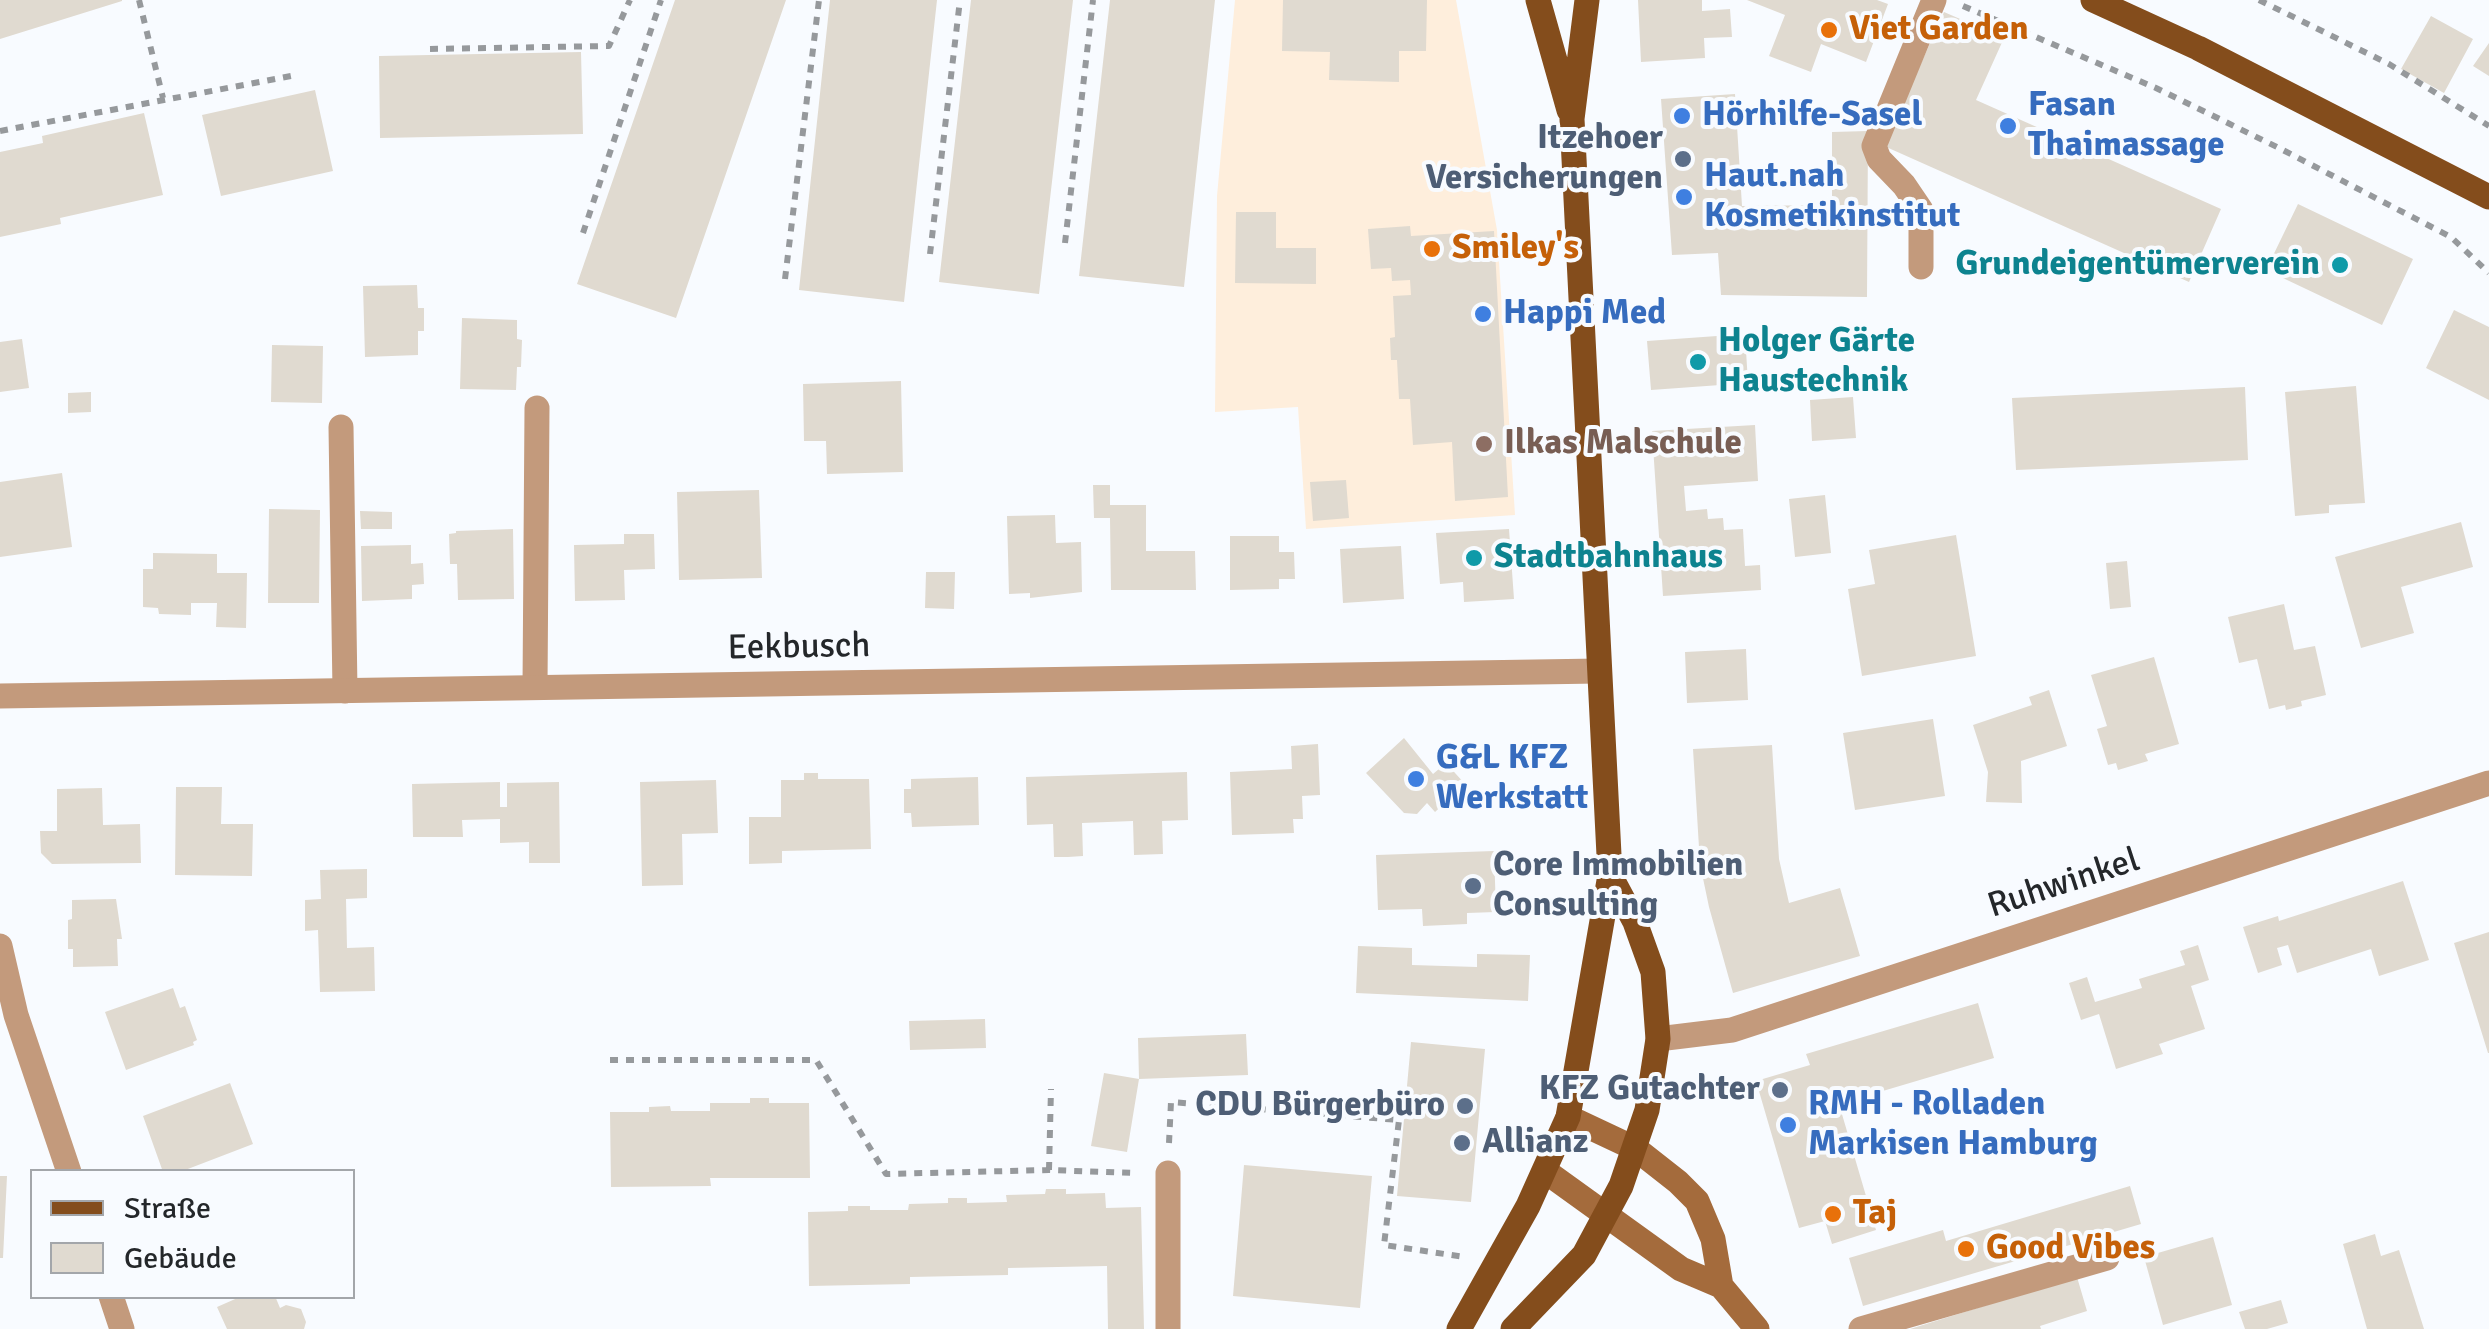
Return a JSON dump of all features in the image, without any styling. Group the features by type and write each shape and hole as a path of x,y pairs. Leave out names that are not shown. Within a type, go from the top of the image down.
{"main road":[{"path":"1538,0 1572,120"},
{"path":"1459,1329 1545,1171 1568,1117 1610,875 1572,120 1587,0"},
{"path":"2093,0 2198,48 2489,197"},
{"path":"1513,1329 1572,1270 1607,1213 1636,1149 1647,1110 1658,1038 1655,989 1649,958 1635,922 1610,875"}],"street":[{"path":"1920,267 1920,210 1904,185 1879,159 1874,146 1934,0"},
{"path":"535,688 537,408"},
{"path":"341,427 345,691"},
{"name":"Eekbusch","path":"0,696 1599,670"},
{"name":"Ruhwinkel","path":"1658,1038 1732,1030 2489,783"},
{"path":"0,946 16,1014 68,1169"},
{"path":"1568,1117 1636,1149 1697,1201 1713,1239 1721,1286"},
{"path":"1545,1171 1681,1268 1721,1286 1758,1329"},
{"path":"1168,1174 1168,1329"},
{"path":"1861,1329 2108,1258"},
{"path":"112,1299 122,1329"}],"path":[{"path":"139,0 163,98"},
{"path":"430,49 609,46 630,0"},
{"path":"582,233 660,0"},
{"path":"785,280 819,0"},
{"path":"930,254 960,0"},
{"path":"1065,243 1093,0"},
{"path":"1948,0 2101,63 2276,147 2450,237 2489,273"},
{"path":"2258,0 2389,64 2489,126"},
{"path":"0,131 291,76"},
{"path":"610,1060 816,1060 886,1174 1049,1170 1168,1174 1170,1102 1399,1120 1384,1244 1456,1254 1494,1267"},
{"path":"1049,1170 1051,1089"}],"shaded area":[{"path":"1235,0 1456,0 1497,230 1515,515 1306,529 1298,407 1215,412 1217,196"}],"building":[{"path":"0,0 122,0 122,1 0,39"},
{"path":"675,0 786,0 676,318 577,284"},
{"path":"830,0 937,0 904,302 799,290"},
{"path":"971,0 1073,0 1039,294 939,282"},
{"path":"1110,0 1215,0 1184,287 1079,276"},
{"path":"1283,0 1427,0 1426,51 1399,51 1399,82 1329,80 1330,52 1282,51"},
{"path":"1638,0 1702,0 1702,11 1730,9 1732,37 1704,38 1705,58 1641,62"},
{"name":"Viet Garden","path":"1747,0 1877,0 1888,4 1866,62 1821,44 1811,72 1769,56 1785,15"},
{"path":"1944,12 2004,38 1976,100 2221,209 2189,282 1884,146"},
{"path":"2431,16 2473,39 2444,93 2401,69"},
{"path":"2489,43 2489,76 2473,66"},
{"path":"581,52 583,134 380,138 379,56"},
{"path":"315,90 333,171 221,196 202,115"},
{"path":"1735,94 1742,206 1832,205 1832,132 1868,131 1867,297 1721,295 1718,253 1672,255 1661,99"},
{"path":"144,113 163,195 60,218 61,224 0,237 0,152 43,143 42,136"},
{"name":"Grundeigentümerverein","path":"2298,204 2413,259 2382,325 2266,270"},
{"path":"1236,212 1276,212 1276,248 1316,248 1316,284 1235,283"},
{"path":"1410,226 1411,236 1494,231 1508,497 1455,501 1452,442 1413,445 1410,399 1399,399 1397,360 1391,360 1390,338 1395,337 1393,296 1411,295 1410,280 1392,281 1391,268 1371,269 1368,229"},
{"path":"417,285 418,308 424,308 424,331 418,331 418,355 365,357 363,286"},
{"path":"2454,310 2489,327 2489,400 2426,368"},
{"path":"462,318 517,320 517,339 522,340 516,390 460,389"},
{"name":"Holger Gärte Haustechnik","path":"1745,334 1748,383 1651,390 1647,341"},
{"path":"22,339 29,388 0,392 0,342"},
{"path":"272,345 323,346 322,403 271,402"},
{"path":"901,381 903,472 827,474 826,441 804,441 803,384"},
{"path":"2356,386 2365,503 2329,505 2329,513 2295,516 2285,392"},
{"path":"2245,387 2248,460 2016,470 2012,398"},
{"path":"91,392 91,412 68,413 68,393"},
{"path":"1853,397 1856,438 1812,441 1810,400"},
{"path":"1755,425 1758,481 1684,486 1686,511 1707,509 1708,519 1723,518 1724,530 1743,529 1745,566 1760,565 1761,590 1663,596 1652,431"},
{"path":"62,473 72,547 0,557 0,482"},
{"path":"1346,480 1349,518 1313,521 1310,482"},
{"path":"1093,485 1110,485 1110,505 1146,505 1146,551 1195,551 1196,590 1111,590 1110,518 1094,518"},
{"path":"759,490 762,578 679,580 677,492"},
{"path":"1825,495 1831,553 1795,557 1789,499"},
{"path":"269,509 320,510 319,603 268,603"},
{"path":"360,511 392,512 392,529 361,529"},
{"path":"1055,515 1056,543 1081,542 1082,592 1030,598 1030,593 1009,594 1007,516"},
{"path":"2461,522 2473,567 2401,587 2414,633 2361,648 2335,557"},
{"path":"513,529 514,599 458,600 457,564 450,564 449,534"},
{"name":"Stadtbahnhaus","path":"1509,529 1514,599 1464,602 1463,582 1440,584 1436,533"},
{"path":"624,534 654,534 655,569 624,570 625,600 575,601 574,545 624,544"},
{"path":"1956,535 1976,656 1862,676 1848,589 1875,584 1869,550"},
{"path":"1230,536 1279,536 1279,552 1294,552 1295,579 1279,579 1279,589 1230,590"},
{"path":"411,545 411,564 423,563 424,584 412,585 412,599 362,601 361,546"},
{"path":"1401,546 1404,599 1343,603 1340,549"},
{"path":"153,553 217,554 217,573 247,573 246,628 216,627 217,603 191,603 191,615 159,614 158,608 143,607 143,569 153,569"},
{"path":"2127,561 2131,607 2110,609 2106,563"},
{"path":"926,572 955,572 954,609 925,608"},
{"path":"2284,604 2294,650 2315,646 2326,695 2301,701 2302,706 2286,710 2285,705 2269,709 2257,659 2239,663 2228,617"},
{"path":"1746,649 1748,700 1687,703 1685,652"},
{"path":"2154,657 2179,744 2145,754 2148,761 2118,770 2116,763 2108,765 2097,729 2107,726 2091,675"},
{"path":"2049,690 2067,746 2021,761 2022,803 1986,802 1988,772 1973,725 2032,705 2029,697"},
{"path":"1933,719 1945,796 1855,810 1843,733"},
{"name":"G&L KFZ Werkstatt","path":"1404,738 1433,774 1446,763 1465,784 1435,812 1427,803 1417,814 1404,813 1366,773"},
{"path":"1318,744 1320,795 1302,796 1303,819 1293,819 1294,833 1232,835 1230,772 1292,769 1291,746"},
{"path":"1772,745 1779,859 1789,903 1840,888 1860,956 1733,993 1700,864 1693,749"},
{"path":"1187,772 1188,820 1162,821 1163,854 1134,855 1133,821 1082,823 1083,856 1068,857 1054,857 1053,824 1027,825 1026,777"},
{"path":"804,773 818,773 818,779 869,779 871,849 782,851 782,863 749,864 749,817 781,817 781,780 804,780"},
{"path":"978,777 979,825 912,827 911,813 904,813 904,789 911,789 911,779"},
{"path":"716,780 718,833 682,834 683,885 642,886 640,782"},
{"path":"500,782 500,807 507,807 507,783 559,782 560,863 529,863 529,842 500,843 500,819 462,820 463,837 413,837 412,784"},
{"path":"176,787 222,787 221,824 253,824 252,876 175,875"},
{"path":"102,788 103,825 140,824 141,863 52,864 41,853 40,831 57,831 57,789"},
{"path":"1494,851 1496,912 1467,913 1467,924 1423,926 1422,909 1378,910 1376,855"},
{"path":"367,869 367,898 346,899 347,948 374,947 375,991 320,992 318,930 305,931 305,900 321,899 320,870"},
{"path":"2403,881 2429,960 2379,976 2371,949 2297,973 2288,945 2277,948 2282,965 2258,973 2243,927 2278,916 2279,921"},
{"path":"116,899 122,939 117,939 118,966 73,967 73,949 68,949 72,900"},
{"path":"2489,932 2489,1053 2488,1053 2454,943"},
{"path":"2198,945 2209,980 2191,986 2205,1029 2159,1044 2163,1054 2116,1069 2099,1014 2081,1020 2069,983 2087,977 2095,1002 2142,988 2139,979 2185,965 2180,951"},
{"path":"1358,946 1412,948 1412,965 1477,967 1477,954 1530,955 1528,1001 1356,993"},
{"path":"173,988 180,1008 185,1006 197,1040 194,1045 126,1070 105,1012"},
{"path":"1978,1003 1994,1058 1839,1104 1876,1230 1832,1244 1825,1221 1799,1228 1756,1081 1810,1065 1806,1054"},
{"path":"985,1019 986,1048 910,1050 909,1021"},
{"path":"1246,1034 1248,1075 1139,1079 1138,1038"},
{"path":"1411,1042 1485,1049 1471,1202 1397,1196"},
{"path":"1104,1073 1139,1079 1127,1152 1091,1146"},
{"path":"230,1083 253,1144 188,1169 162,1169 143,1116"},
{"path":"750,1098 769,1098 769,1103 809,1103 810,1178 710,1178 711,1186 611,1187 610,1112 649,1112 649,1107 670,1106 671,1111 710,1111 710,1103 750,1103"},
{"path":"1244,1165 1372,1176 1360,1308 1233,1296"},
{"path":"0,1176 7,1176 3,1258 0,1258"},
{"name":"Good Vibes","path":"2130,1186 2141,1224 1863,1306 1849,1258 1943,1230 1946,1241"},
{"path":"1046,1189 1066,1189 1066,1194 1105,1193 1106,1208 1141,1207 1144,1329 1108,1329 1107,1266 1008,1268 1008,1275 910,1277 910,1284 809,1286 808,1212 848,1211 848,1206 908,1210 909,1204 948,1203 948,1198 967,1198 967,1203 1007,1202 1006,1195 1045,1194"},
{"path":"2375,1234 2381,1256 2399,1250 2424,1329 2367,1329 2343,1244"},
{"path":"2213,1237 2232,1305 2163,1325 2144,1257"},
{"path":"2077,1277 2087,1311 2040,1326 2041,1329 1910,1329"},
{"path":"235,1299 276,1299 280,1308 286,1305 301,1309 306,1322 304,1329 227,1329 217,1307"},
{"path":"2281,1300 2288,1323 2267,1329 2245,1329 2239,1312"}],"place":[{"name":"Viet Garden","path":"1829,30"},
{"name":"Hörhilfe-Sasel","path":"1682,116"},
{"name":"Fasan Thaimassage","path":"2008,126"},
{"name":"Itzehoer Versicherungen","path":"1683,159"},
{"name":"Haut.nah Kosmetikinstitut","path":"1684,197"},
{"name":"Smiley's","path":"1432,249"},
{"name":"Grundeigentümerverein","path":"2340,265"},
{"name":"Happi Med","path":"1483,314"},
{"name":"Holger Gärte Haustechnik","path":"1698,362"},
{"name":"Ilkas Malschule","path":"1484,444"},
{"name":"Stadtbahnhaus","path":"1474,558"},
{"name":"G&L KFZ Werkstatt","path":"1416,779"},
{"name":"Core Immobilien Consulting","path":"1473,886"},
{"name":"KFZ Gutachter","path":"1780,1090"},
{"name":"CDU Bürgerbüro","path":"1465,1106"},
{"name":"RMH - Rolladen Markisen Hamburg","path":"1788,1125"},
{"name":"Allianz","path":"1462,1143"},
{"name":"Taj","path":"1833,1214"},
{"name":"Good Vibes","path":"1966,1249"}]}
